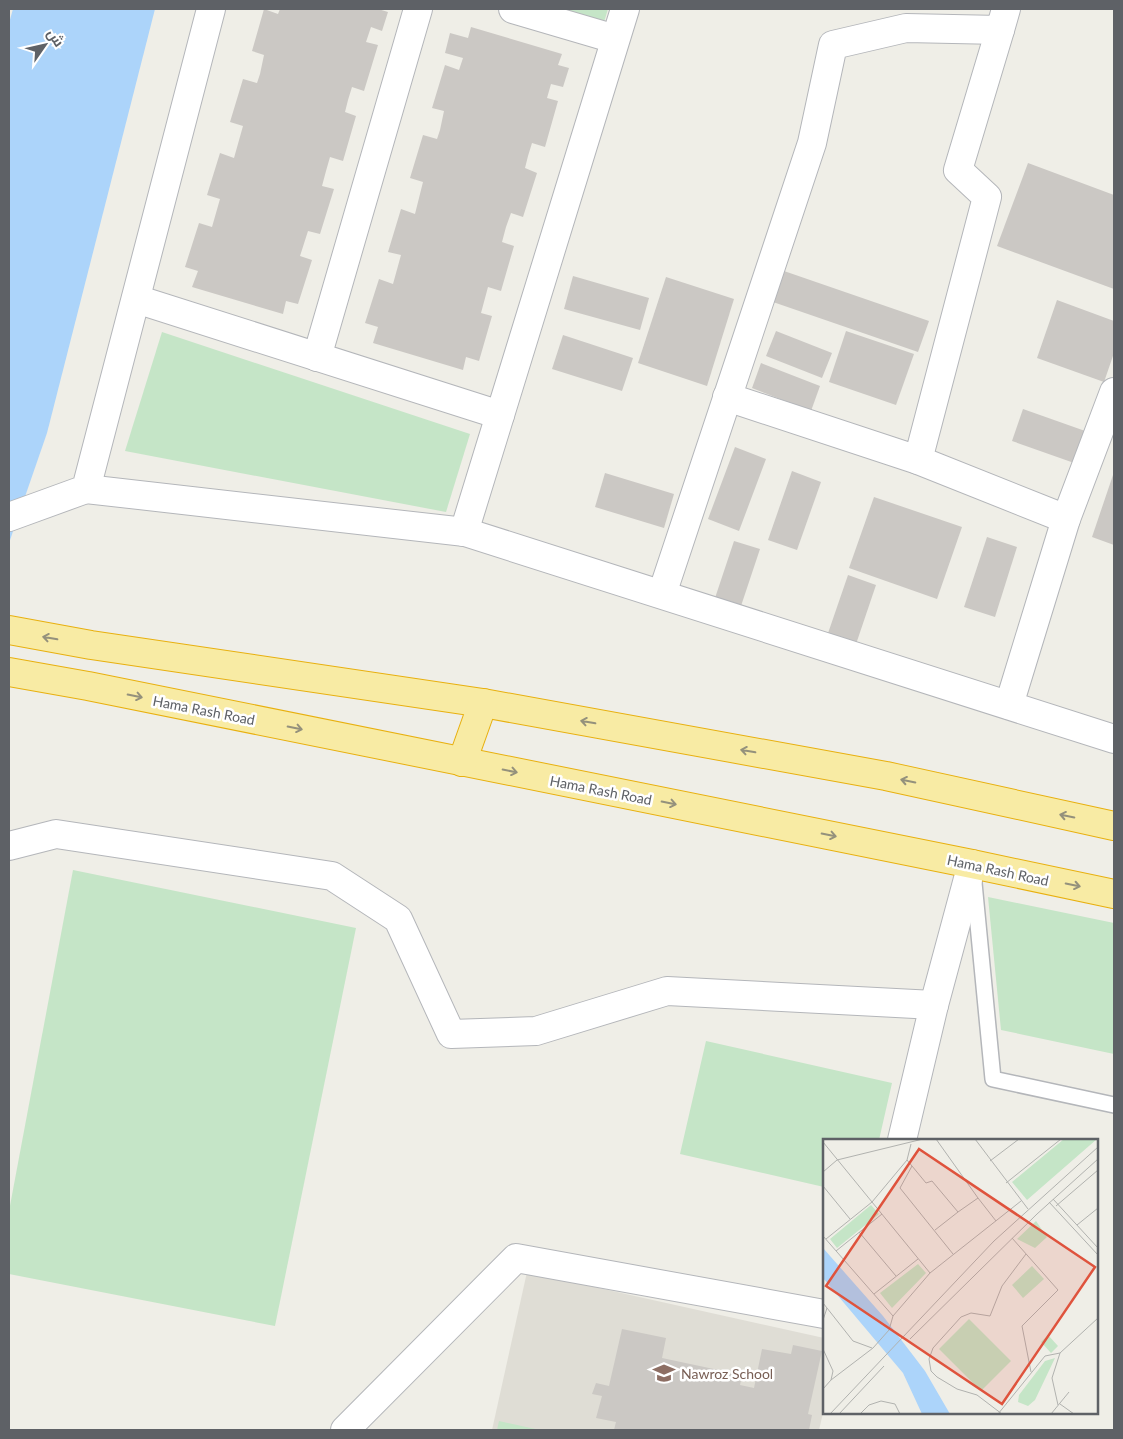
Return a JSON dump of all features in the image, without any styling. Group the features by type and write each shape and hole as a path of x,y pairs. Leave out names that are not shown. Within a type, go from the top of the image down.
{"highway":[{"path":"9,630 92,645 483,703 886,776 1114,826"},
{"name":"Hama Rash Road","path":"9,672 88,686 1114,894"},
{"path":"462,762 483,703"}],"street":[{"path":"86,489 211,9"},
{"path":"317,357 418,9"},
{"path":"513,9 616,39"},
{"path":"464,532 625,9"},
{"path":"662,594 812,143 833,45 906,28 1003,20 958,170 987,197 918,460"},
{"path":"136,299 500,415"},
{"path":"1009,705 1066,519 1114,392"},
{"path":"727,397 918,460 1066,519"},
{"path":"9,516 86,489 464,532 1114,739"},
{"path":"9,846 56,834 332,876 398,919 451,1034 536,1031 667,991 934,1005"},
{"path":"902,1139 934,1005 972,864"},
{"path":"344,1430 516,1258 823,1314"}],"lane":[{"path":"972,864 993,1079 1114,1105"}],"shaded area":[{"name":"Nawroz School","path":"527,1272 823,1338 823,1413 819,1430 492,1430"}],"green space":[{"path":"560,9 608,9 604,22"},
{"path":"162,332 470,434 446,512 125,451"},
{"path":"73,870 356,928 275,1326 9,1274 9,1211"},
{"path":"988,897 1114,923 1114,1054 1001,1030"},
{"path":"706,1041 892,1083 879,1139 823,1139 823,1187 680,1154"},
{"path":"499,1421 540,1430 497,1430"}],"water":[{"path":"13,9 155,9 47,433 9,543 9,23"}],"building":[{"path":"264,9 278,14 280,9 378,9 388,12 382,31 371,27 366,42 378,45 364,91 352,87 348,100 345,112 356,116 343,161 330,157 322,186 334,189 320,234 308,231 300,256 312,260 298,304 286,301 283,314 192,287 198,271 185,267 199,223 212,227 220,199 207,195 220,153 234,158 243,126 230,122 243,79 257,83 260,74 264,55 252,51"},
{"path":"471,27 562,54 558,65 569,68 563,87 551,84 547,98 558,101 545,147 532,143 525,168 537,173 523,217 511,213 506,227 502,242 514,246 501,291 488,287 481,313 492,316 479,361 466,357 463,370 373,343 378,327 365,323 379,279 393,284 401,255 388,252 401,209 415,214 423,182 410,178 423,135 437,139 440,130 444,111 432,108 445,65 459,70 463,58 445,53 450,33 468,38"},
{"path":"1028,163 1114,195 1114,289 997,246"},
{"path":"784,271 929,321 918,352 773,302"},
{"path":"573,276 649,298 640,330 564,309"},
{"path":"666,277 734,299 707,386 638,363"},
{"path":"1057,300 1114,321 1114,353 1104,382 1037,358"},
{"path":"776,331 832,353 822,378 766,356"},
{"path":"846,331 914,354 896,405 829,382"},
{"path":"563,335 633,358 622,391 552,369"},
{"path":"761,363 820,386 811,411 752,388"},
{"path":"1023,409 1088,432 1077,464 1012,441"},
{"path":"735,447 766,459 739,531 708,519"},
{"path":"792,471 821,482 797,550 768,540"},
{"path":"1114,472 1114,545 1092,537"},
{"path":"605,473 674,494 664,528 595,507"},
{"path":"874,497 962,527 937,599 849,568"},
{"path":"987,537 1017,547 995,617 964,607"},
{"path":"734,541 760,549 739,612 713,604"},
{"path":"848,575 876,585 853,653 825,642"},
{"path":"622,1329 666,1338 662,1358 742,1375 740,1385 754,1388 762,1349 791,1354 793,1345 822,1351 808,1414 812,1415 809,1430 614,1430 616,1422 596,1418 602,1396 592,1394 596,1383 609,1386"}],"place":[{"name":"Nawroz School","path":"664,1373"}]}
